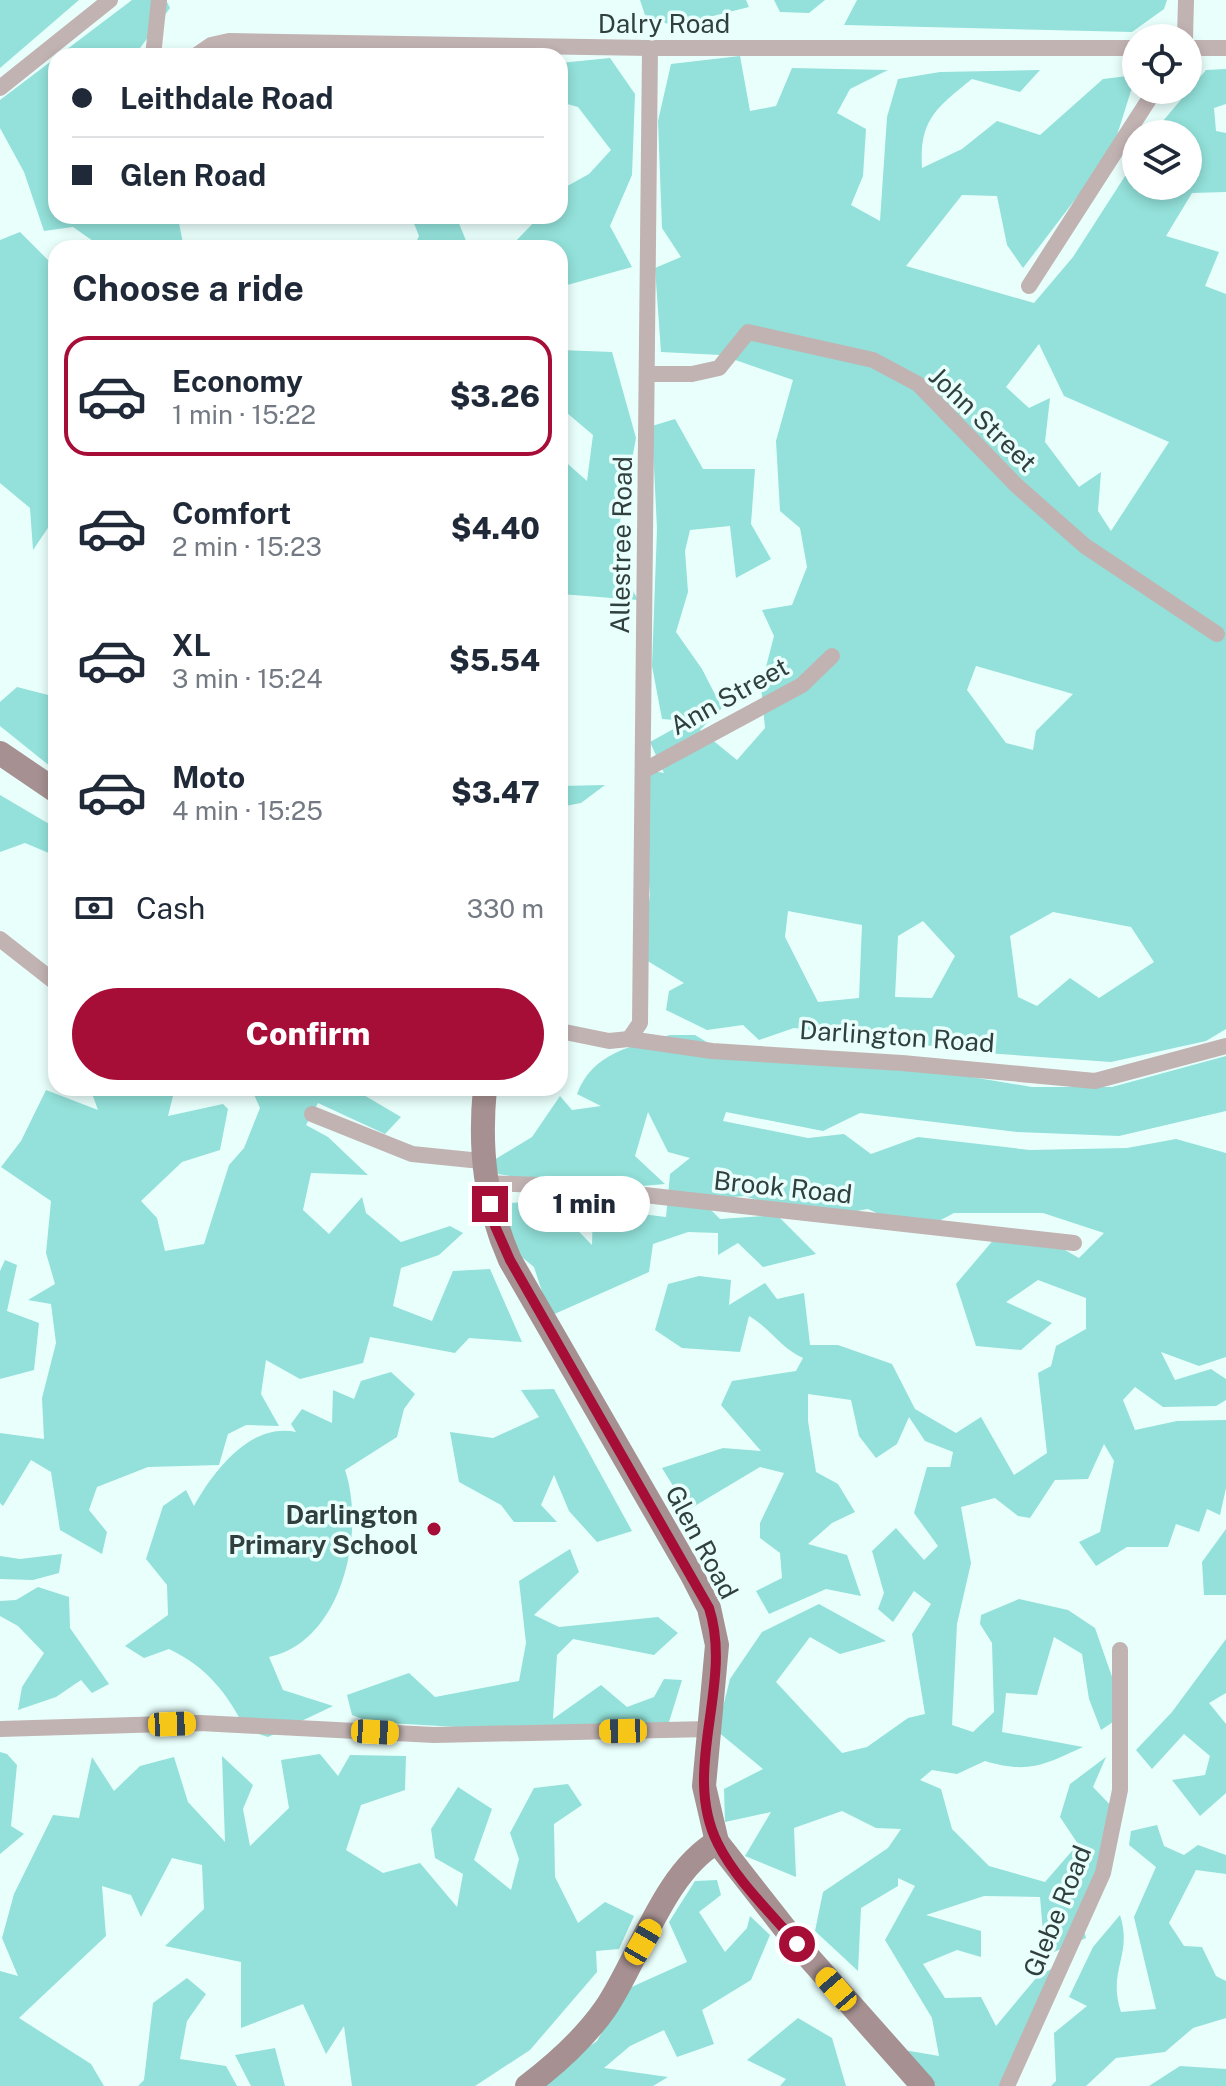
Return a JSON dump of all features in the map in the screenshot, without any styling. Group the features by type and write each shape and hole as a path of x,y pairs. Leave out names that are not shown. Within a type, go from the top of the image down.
{"street":[{"path":"50,48 110,0"},
{"path":"154,48 159,0"},
{"path":"1185,24 1186,0"},
{"name":"Dalry Road","path":"207,48 229,41 650,48 1122,48"},
{"name":"Allestree Road","path":"629,1039 640,1023 650,48"},
{"path":"1202,48 1226,48"},
{"path":"0,88 48,50"},
{"path":"1029,286 1146,104"},
{"name":"John Street","path":"647,374 692,374 719,368 748,332 873,360 918,384 1017,486 1085,546 1217,634"},
{"name":"Ann Street","path":"643,771 802,685 832,656"},
{"path":"0,753 48,786"},
{"path":"0,939 48,977"},
{"name":"Darlington Road","path":"568,1033 609,1041 629,1039 712,1051 902,1063 1095,1081 1226,1046"},
{"name":"Glen Road","path":"485,1096 484,1172 495,1226 510,1260 709,1608 715,1627 717,1660 704,1786 706,1808 717,1842"},
{"name":"Brook Road","path":"312,1114 412,1154 484,1172 564,1186 1074,1243"},
{"name":"Glebe Road","path":"1007,2086 1103,1873 1120,1790 1120,1650"},
{"path":"0,1729 200,1723 434,1735 709,1729"},
{"path":"527,2086 561,2061 605,2009 681,1875 694,1859 717,1842 797,1944 923,2086"}],"shaded area":[{"path":"0,0 79,0 0,68"},
{"path":"132,0 166,0 170,8 140,48 69,48"},
{"path":"640,0 746,0 749,7 673,26 645,15"},
{"path":"774,0 825,0 809,13 780,12"},
{"path":"857,0 1167,0 1164,9 1143,24 1122,24 1122,32 844,25"},
{"path":"337,44 365,48 326,48"},
{"path":"740,56 750,111 776,106 792,68 888,70 850,89 837,113 866,129 863,176 851,205 880,221 887,117 898,79 940,72 1040,70 1020,92 972,79 959,89 932,116 927,126 923,138 922,168 962,149 997,121 1040,135 1103,79 1122,77 1122,104 1127,104 1112,151 1023,268 1007,245 997,196 962,195 906,266 1034,303 1073,257 1122,181 1122,200 1188,200 1166,236 1219,252 1205,286 1226,294 1226,1029 1206,1041 1111,1062 986,1053 794,1028 759,1040 743,1025 707,1030 666,1010 669,991 684,983 641,957 650,895 645,833 647,770 664,773 650,742 688,721 662,719 652,666 657,529 652,426 675,419 703,469 755,469 751,524 771,559 736,578 730,526 690,530 685,551 688,592 676,632 702,669 722,708 700,730 737,760 765,728 761,686 774,636 762,610 792,605 807,567 800,528 780,511 776,441 793,380 721,355 661,352 655,268 681,257 662,228 658,121 671,64","holes":["1039,344 1064,396 1169,442 1111,531 1098,511 1101,472 1079,487 1045,442 1050,398 1029,408 1006,387","976,666 1073,694 1036,731 1033,750 1006,743 967,690","788,911 862,925 859,998 818,1002 785,937","1053,912 1131,927 1154,962 1099,998 1070,978 1037,1006 1018,997 1010,936","923,921 955,956 932,998 895,997 898,936"]},
{"path":"610,58 635,94 632,175 610,226 632,267 568,285 568,240 517,240 532,224 568,224 568,186 589,174 611,150 578,107 568,104 568,62"},
{"path":"48,64 48,224 179,224 182,240 92,240 73,227 44,231 24,172 0,128 0,100"},
{"path":"1226,69 1226,104 1214,108 1216,131 1226,133 1226,192 1202,193 1202,120 1164,120 1177,104 1202,104 1202,75 1206,70"},
{"path":"414,224 459,224 466,240 417,240 419,236"},
{"path":"20,232 48,260 48,528 33,550 30,508 0,483 0,240"},
{"path":"568,350 612,352 636,438 614,554 638,600 568,595 568,464 587,481 593,435 568,414"},
{"path":"17,687 48,695 48,765 0,726 0,702"},
{"path":"605,785 581,803 568,805 568,786"},
{"path":"0,795 48,823 48,853 25,843 0,852"},
{"path":"670,1035 695,1035 730,1056 893,1064 1032,1087 1112,1087 1226,1056 1226,1111 1119,1136 1017,1132 860,1113 823,1131 726,1112 723,1121 808,1138 844,1134 871,1154 918,1137 1030,1150 1127,1148 1176,1139 1226,1153 1226,1357 1199,1366 1161,1352 1175,1380 1211,1369 1226,1379 1226,1400 1216,1406 1163,1407 1135,1387 1123,1400 1135,1430 1177,1421 1226,1420 1226,1488 1220,1515 1207,1509 1199,1532 1176,1524 1168,1547 1127,1547 1096,1566 1079,1542 1100,1532 1114,1461 1104,1444 1088,1479 1055,1480 1030,1518 1018,1516 995,1498 961,1507 971,1563 957,1624 952,1725 973,1732 994,1712 992,1643 980,1624 981,1615 1019,1599 1068,1610 1095,1628 1125,1714 1101,1730 1089,1699 1082,1654 1054,1637 1037,1695 1006,1693 1002,1732 1083,1747 1036,1766 1013,1767 985,1761 957,1774 932,1770 920,1780 941,1789 952,1829 989,1866 1045,1882 1078,1844 1060,1817 1070,1784 1106,1757 1093,1787 1116,1811 1106,1871 1079,1911 1086,1938 1045,1956 1040,1897 984,1896 926,1915 981,1931 981,1957 957,1950 923,1964 945,1998 981,1997 996,2026 1037,1977 1064,1962 1003,2086 932,2086 892,2048 939,2056 932,2018 885,1940 915,1886 898,1878 898,1886 861,1908 858,1971 815,1931 823,1892 888,1848 901,1829 876,1828 842,1811 794,1828 796,1877 745,1856 771,1812 725,1822 724,1789 763,1769 717,1731 730,1679 762,1632 819,1604 886,1641 840,1654 810,1637 776,1682 842,1753 867,1747 908,1718 925,1714 912,1634 931,1604 914,1591 893,1622 878,1609 884,1593 872,1551 896,1528 924,1560 938,1546 914,1513 927,1467 950,1467 953,1452 925,1441 909,1417 897,1444 876,1458 859,1436 851,1400 808,1394 808,1421 816,1472 838,1484 855,1512 832,1523 808,1544 847,1555 861,1596 826,1589 769,1614 756,1591 782,1578 780,1553 760,1538 760,1523 784,1473 760,1467 688,1510 662,1468 723,1448 761,1451 721,1405 732,1381 796,1371 803,1358 749,1316 740,1352 682,1348 655,1330 668,1284 699,1276 731,1280 729,1305 765,1283 777,1299 804,1293 810,1345 838,1345 892,1364 915,1409 956,1433 981,1417 1014,1475 1047,1453 1038,1373 1051,1366 1056,1346 1086,1329 1086,1298 1038,1280 1006,1302 1052,1323 1021,1350 976,1346 956,1284 1001,1231 1033,1232 1079,1258 1104,1233 1043,1213 954,1213 918,1232 868,1209 817,1218 744,1196 701,1200 720,1219 777,1215 816,1254 763,1267 738,1243 718,1255 718,1233 688,1232 653,1244 649,1272 550,1316 534,1267 487,1229 491,1204 549,1201 592,1245 593,1208 666,1217 670,1174 690,1158 668,1152 648,1112 635,1156 665,1184 595,1190 498,1174 494,1160 532,1137 560,1096 572,1110 601,1106 577,1094 584,1080 603,1060 628,1048"},
{"path":"46,1090 48,1096 62,1096 98,1110 93,1096 173,1096 168,1116 223,1104 228,1109 220,1150 182,1162 141,1201 157,1218 165,1251 204,1244 229,1165 244,1148 260,1108 255,1096 366,1096 401,1117 385,1134 318,1103 306,1125 328,1137 368,1175 311,1173 303,1210 329,1234 362,1197 366,1213 401,1242 450,1226 463,1233 439,1255 401,1268 393,1306 432,1321 453,1271 490,1269 522,1342 469,1338 455,1353 370,1337 363,1363 300,1379 266,1360 261,1394 279,1426 246,1425 228,1434 219,1465 148,1467 97,1487 89,1510 107,1532 102,1554 60,1530 51,1472 31,1460 3,1506 0,1503 0,1433 44,1439 42,1398 56,1343 51,1304 28,1300 55,1284 46,1253 51,1201 1,1167 21,1141"},
{"path":"5,1260 17,1265 7,1311 39,1323 34,1370 0,1379 0,1271"},
{"path":"391,1372 415,1394 404,1409 397,1437 345,1470 351,1495 352,1523 342,1581 331,1608 315,1630 294,1647 269,1657 283,1690 333,1706 268,1737 246,1730 215,1682 194,1664 169,1649 144,1658 125,1646 168,1615 167,1585 146,1559 163,1506 186,1490 194,1506 222,1465 249,1442 279,1431 296,1432 291,1424 302,1409 332,1423 333,1390 354,1399 361,1381"},
{"path":"554,1389 632,1531 597,1542 569,1511 554,1475 541,1505 557,1522 514,1522 501,1505 459,1482 450,1432 493,1438 539,1417 521,1390"},
{"path":"1226,1529 1226,1595 1204,1595 1202,1562"},
{"path":"570,1549 579,1572 534,1615 559,1627 658,1617 678,1633 654,1655 573,1639 557,1655 553,1719 601,1685 627,1707 654,1697 664,1679 682,1680 669,1722 563,1733 370,1722 352,1715 347,1695 409,1673 435,1697 519,1681 526,1643 519,1581"},
{"path":"62,1554 59,1573 33,1580 0,1579 0,1556 20,1559"},
{"path":"38,1587 69,1597 70,1628 109,1684 92,1693 81,1680 56,1697 18,1710 22,1687 44,1653 18,1626 0,1616 0,1601 16,1600"},
{"path":"1226,1639 1226,1693 1209,1703 1226,1724 1226,1793 1200,1816 1172,1780 1205,1775 1210,1756 1184,1734 1152,1769 1136,1750 1172,1712"},
{"path":"0,1752 7,1754 17,1765 11,1826 24,1834 0,1854"},
{"path":"320,1754 338,1776 350,1755 406,1756 405,1790 361,1805 346,1850 383,1873 420,1863 457,1907 463,1874 435,1858 431,1829 458,1787 492,1809 474,1860 511,1890 519,1859 510,1833 534,1788 568,1784 582,1805 554,1824 555,1877 578,1923 605,1902 634,1916 619,1949 596,1951 597,1972 530,2050 475,2086 352,2086 344,2026 326,2054 303,2004 241,2028 241,1962 165,1946 204,1909 202,1865 172,1858 141,1917 131,1895 102,1886 106,1936 19,2018 91,2064 104,2086 0,2086 0,1971 18,1976 2,1938 14,1894 53,1815 79,1818 92,1757 114,1791 140,1766 174,1757 188,1802 225,1842 222,1756 253,1785 243,1809 250,1846 289,1808 281,1760"},
{"path":"1157,1825 1164,1846 1184,1855 1198,1845 1226,1855 1226,1874 1196,1870 1169,1923 1184,1946 1202,1947 1216,1976 1226,1981 1226,2018 1193,2028 1165,2052 1116,2058 1086,2086 1051,2086 1056,2081 1054,2033 1087,2006 1069,1997 1093,1947 1120,1915 1124,1942 1117,1997 1121,2012 1156,2009 1134,1917 1156,1867 1129,1845 1131,1831"},
{"path":"717,1880 721,1895 699,1912 725,1952 747,1928 750,1916 770,1935 751,1980 702,2010 714,2044 677,2057 664,2030 630,2046 604,2068 668,2077 653,2086 534,2086 597,2041 625,1990 687,1962 669,1922 695,1881"},
{"path":"187,1978 206,1994 187,2021 180,2059 226,2066 237,2086 138,2086 144,2080 153,2003"},
{"path":"798,2018 832,2038 846,2086 780,2086 786,2079 747,2060"},
{"path":"275,2048 285,2086 251,2086 235,2055"},
{"path":"1180,2066 1226,2069 1226,2086 1149,2086"}],"place":[{"name":"Darlington Primary School","path":"434,1529"}],"route":[{"path":"490,1204 495,1226 510,1260 709,1608 715,1627 717,1660 705,1760 706,1808 725,1857 797,1944"}]}
